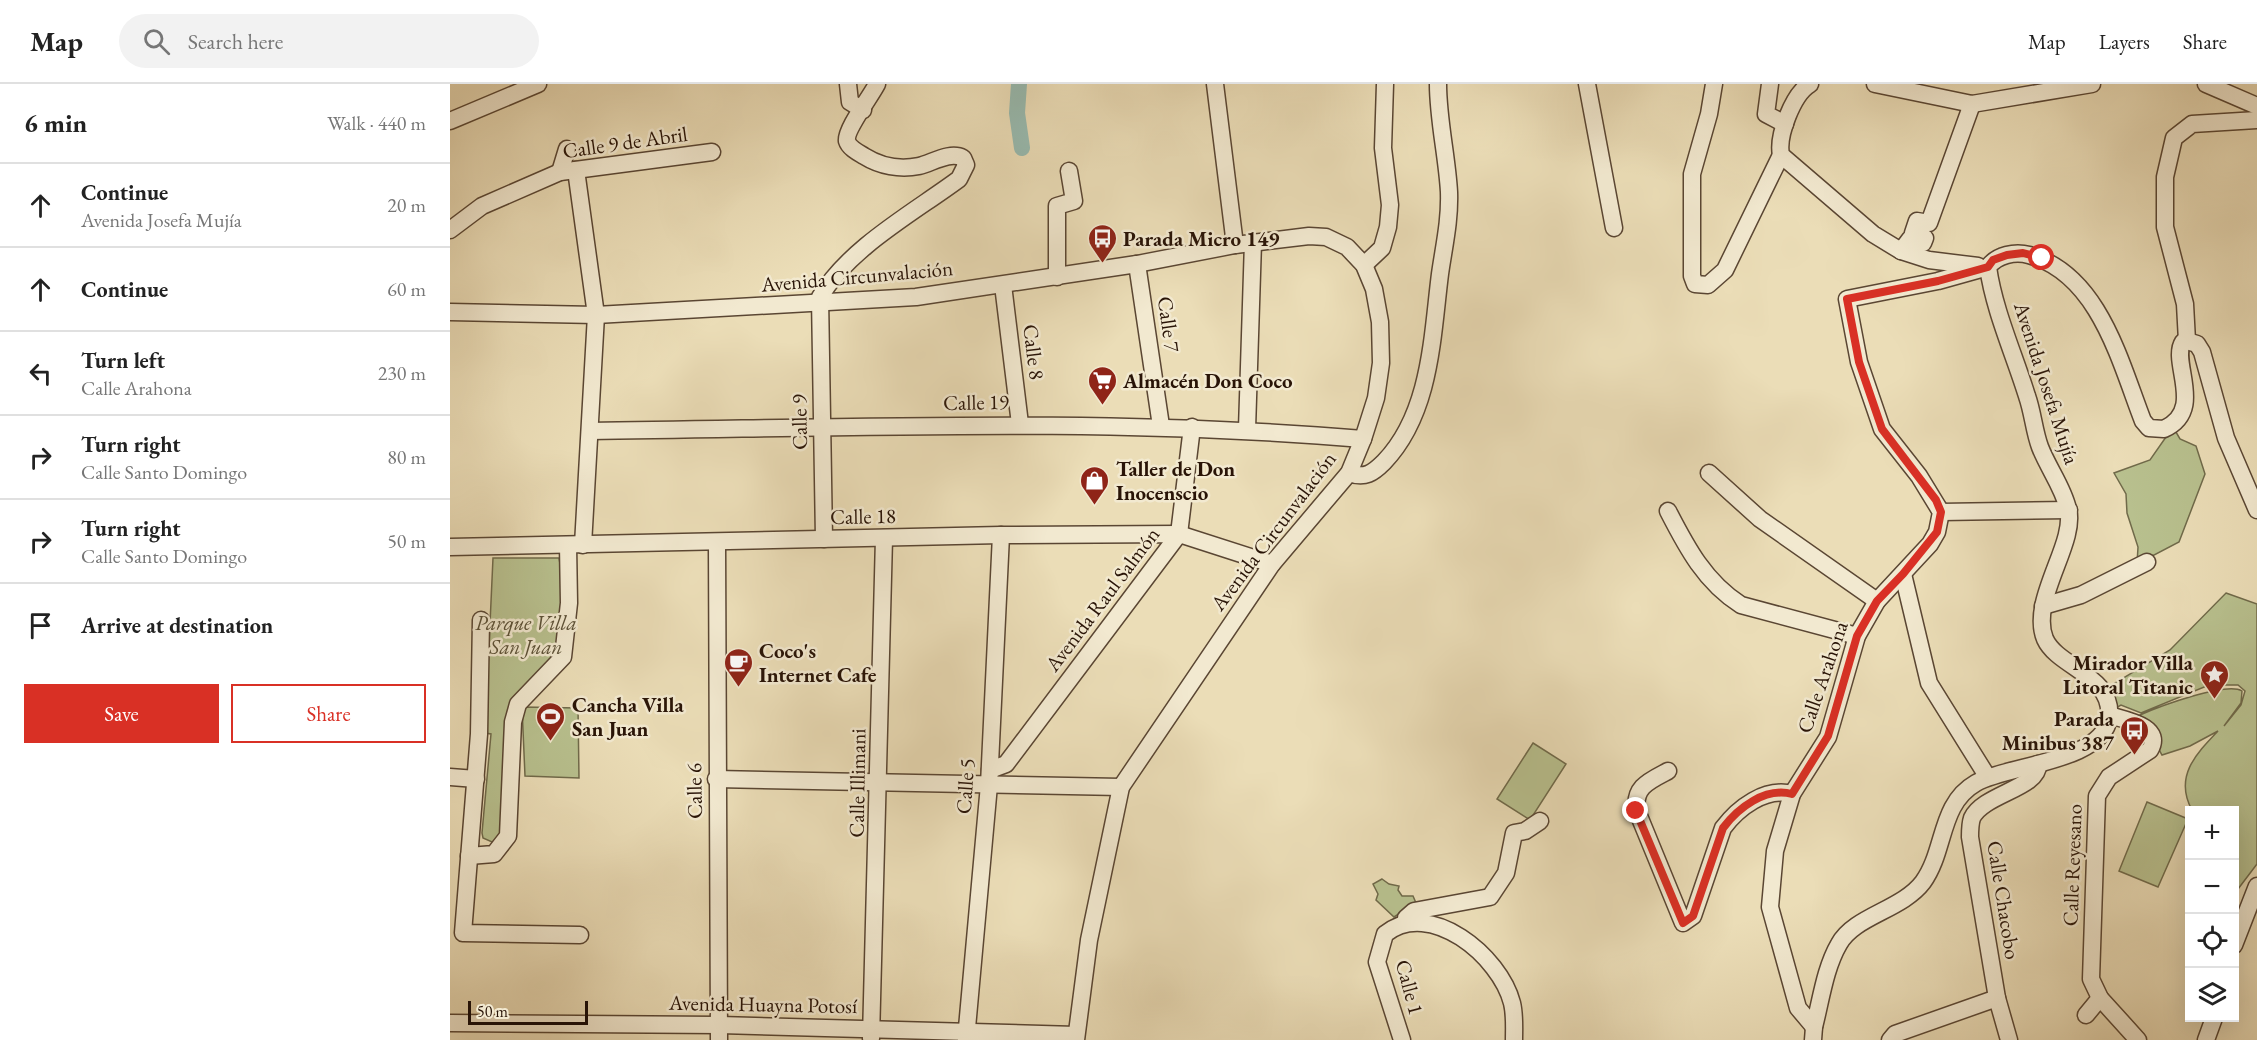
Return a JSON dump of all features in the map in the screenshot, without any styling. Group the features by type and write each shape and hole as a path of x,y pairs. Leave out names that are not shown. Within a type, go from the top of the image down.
{"street":[{"path":"450,121 538,84"},
{"path":"848,84 850,102 863,110"},
{"path":"819,304 824,290 850,260 959,179 965,171 966,165 959,155 902,168 881,165 867,158 847,142 847,132 878,84"},
{"path":"1215,84 1235,245"},
{"path":"1364,265 1382,248 1388,227 1390,205 1383,148 1385,84"},
{"path":"1349,473 1359,477 1374,472 1392,453 1413,419 1424,387 1448,232 1449,192 1437,84"},
{"path":"1587,84 1614,228"},
{"path":"1714,84 1709,114 1692,174 1692,276 1695,284 1701,286 1708,285 1725,270 1780,155 1778,144 1785,124 1801,89 1810,84"},
{"path":"1770,84 1766,114 1785,124"},
{"path":"1875,84 1972,104 2092,84"},
{"path":"2206,84 2257,106"},
{"path":"1901,251 1910,239 1923,243 1925,238 1913,233 1917,221 1929,223 1972,104"},
{"path":"2187,340 2185,304 2165,227 2165,177 2174,138 2192,124 2257,120"},
{"path":"469,856 494,854 508,836 513,722 518,704 563,657 590,431 596,315 568,171 567,149"},
{"name":"Calle 9 de Abril","path":"450,230 482,206 568,171 712,153"},
{"path":"1780,155 1873,234 1901,251 1929,260 1988,267"},
{"path":"1057,277 1057,206 1074,201 1069,171"},
{"name":"Avenida Circunvalación","path":"450,312 596,315 916,297 1137,264 1253,242 1309,236 1326,237 1347,247 1364,265 1374,289 1380,322 1381,363 1376,398 1364,439 1349,473 1272,564 1120,787 1089,940 1076,1037"},
{"path":"1246,429 1253,242"},
{"path":"1813,1033 1839,943 1849,931 1905,899 1923,881 1936,855 1953,803 1965,789 1987,776 2038,764 2084,749 2095,742 2108,723 2109,715 2107,701 2098,686 2052,649 2045,639 2043,606 2067,530 2069,510 1941,512 1919,477 1882,429 1859,362 1847,299 1938,281 1988,267 1993,260 2023,253 2051,263 2077,286 2096,310 2108,332 2143,421 2149,428 2164,429 2180,417 2185,376 2179,350 2183,342 2187,340"},
{"name":"Calle 7","path":"1137,264 1161,426"},
{"name":"Avenida Josefa Mujía","path":"1988,267 2040,447 2069,510"},
{"name":"Calle 8","path":"1003,285 1020,424"},
{"name":"Calle 9","path":"819,304 824,539"},
{"path":"2187,340 2197,344 2202,352 2226,438 2257,510"},
{"name":"Calle 19","path":"590,431 1020,424 1246,429 1364,439"},
{"name":"Avenida Raul Salmón","path":"989,777 1006,764 1179,534 1192,427"},
{"path":"1709,473 1760,519 1877,601"},
{"path":"1668,511 1691,556 1728,597 1741,605 1857,636"},
{"name":"Calle Arahona","path":"1813,1033 1798,1008 1770,907 1775,852 1792,794 1828,736 1857,636 1877,601 1930,544 1937,532 1941,512"},
{"name":"Calle 18","path":"450,548 1000,535 1179,534 1272,564"},
{"name":"Calle 5","path":"966,1035 989,777 1000,535"},
{"name":"Calle Illimani","path":"872,1034 880,783 884,538"},
{"name":"Calle 6","path":"717,542 716,779 720,1033"},
{"path":"2043,606 2081,595 2147,562"},
{"path":"1903,574 1929,683 1987,776"},
{"path":"481,620 476,779 463,933 580,935"},
{"name":"Calle Reyesano","path":"2100,998 2091,979 2097,796 2109,777 2150,750 2153,740 2150,732 2142,725 2109,715"},
{"name":"Calle Chacobo","path":"2009,1040 1997,998 1970,837 1972,819 1979,808 2031,780 2038,770 2038,764"},
{"path":"1668,771 1643,784 1635,798 1646,837 1683,923 1693,916 1723,828 1730,818 1761,797 1784,792 1792,794"},
{"path":"450,777 476,779"},
{"path":"716,779 880,783 989,777 1120,787"},
{"name":"Calle 1","path":"1402,1040 1377,962 1385,934 1406,923 1409,914 1414,912 1490,897 1506,873 1514,833 1525,831 1540,821"},
{"path":"2239,934 2257,886"},
{"path":"1406,923 1436,927 1474,944 1502,981 1512,1003 1514,1040"},
{"path":"1890,1040 1895,1034 1997,998"},
{"path":"2086,1015 2100,998 2138,1040"},
{"path":"2206,1040 2212,1022"},
{"name":"Avenida Huayna Potosí","path":"450,1023 487,1032 1076,1037"}],"green space":[{"path":"2173,427 2180,439 2196,446 2205,474 2179,542 2137,564 2138,547 2127,513 2126,494 2114,473 2150,460"},
{"name":"Parque Villa San Juan","path":"493,558 559,558 562,575 563,645 519,696 500,833 498,839 492,842 483,838 482,833 491,734 485,733"},
{"path":"2226,593 2257,604 2257,864 2239,888 2239,806 2190,806 2185,787 2186,777 2195,758 2218,731 2190,746 2162,755 2140,715 2208,692 2222,689 2242,691 2241,703 2224,726 2241,705 2245,691 2238,685 2209,685 2141,713 2121,705 2112,710 2095,695 2170,650"},
{"name":"Cancha Villa San Juan","path":"522,707 578,708 579,778 525,776"},
{"path":"1533,743 1566,764 1530,820 1497,799"},
{"path":"2147,802 2185,818 2185,826 2158,887 2119,871"},
{"path":"1382,879 1389,884 1399,886 1398,890 1402,896 1413,896 1416,903 1394,917 1376,900 1378,894 1373,884"}],"waterway":[{"path":"1019,84 1017,113 1022,148"}],"place":[{"name":"Parada Micro 149","path":"1102,264"},
{"name":"Almacén Don Coco","path":"1102,406"},
{"name":"Taller de Don Inocenscio","path":"1095,506"},
{"name":"Coco's Internet Cafe","path":"738,688"},
{"name":"Mirador Villa Litoral Titanic","path":"2214,700"},
{"name":"Cancha Villa San Juan","path":"551,742"},
{"name":"Parada Minibus 387","path":"2135,756"}],"route":[{"path":"1636,811 1683,923 1688,921 1693,916 1723,828 1741,808 1761,797 1784,792 1792,794 1828,736 1857,636 1877,601 1930,544 1937,532 1941,512 1936,500 1882,429 1859,362 1847,299 1938,281 1988,267 1993,260 2007,255 2023,253 2042,258"}]}
